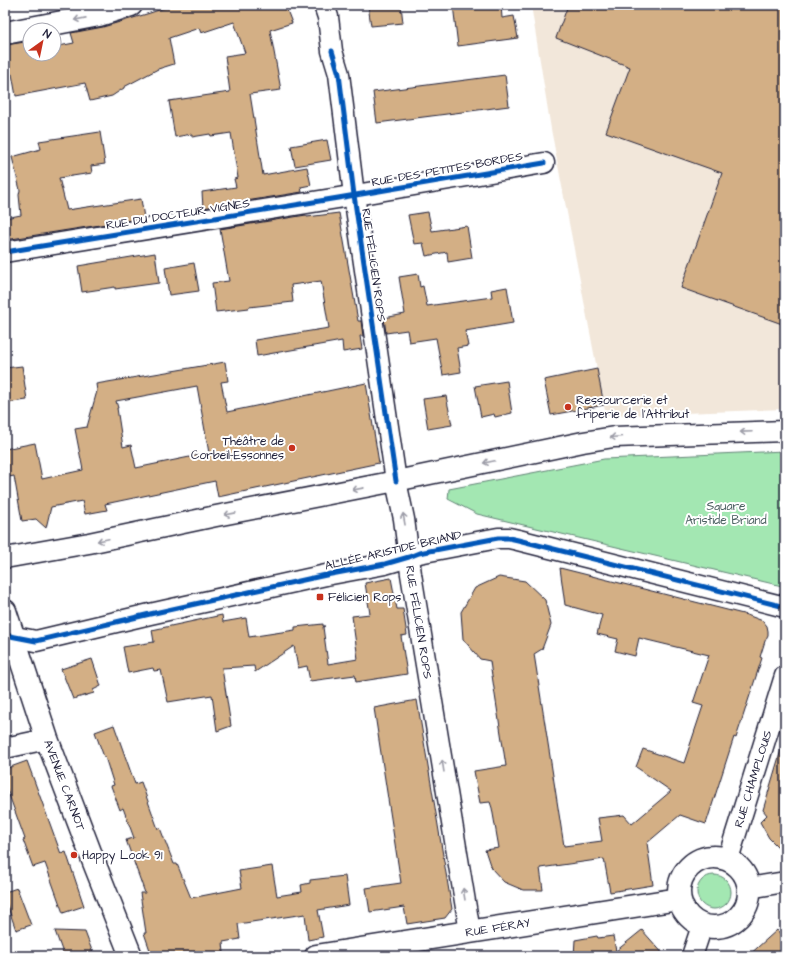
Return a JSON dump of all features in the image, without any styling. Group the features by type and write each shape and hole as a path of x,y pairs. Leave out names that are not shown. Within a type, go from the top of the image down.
{"main road":[{"path":"5,33 100,15 131,5"},
{"name":"AVENUE CARNOT","path":"5,611 9,636 93,860 131,956"},
{"path":"706,857 728,859 736,864 747,879 750,888 746,908 740,916 732,923 713,928 702,926 694,922 687,916 679,899 679,888 682,878 688,868 696,861 706,857"},
{"name":"RUE FÉRAY","path":"316,956 679,899"}],"street":[{"name":"RUE FÉLICIEN ROPS","path":"309,5 332,51 339,74 354,195 396,481 404,519 470,932"},
{"name":"RUE FÉLICIEN ROPS","path":"324,5 328,17 332,51"},
{"name":"RUE DES PETITES BORDES","path":"354,195 544,163"},
{"name":"RUE DU DOCTEUR VIGNES","path":"5,252 354,195"},
{"path":"5,558 89,543 216,516 614,437 785,431"},
{"name":"ALLÉE ARISTIDE BRIAND","path":"9,636 36,641 326,575 385,564 427,551 498,538 509,538 785,607"},
{"name":"RUE CHAMPLOUIS","path":"728,859 785,676"},
{"path":"5,748 47,739"},
{"path":"750,888 785,882"},
{"path":"692,956 702,926"}],"shaded area":[{"path":"531,5 785,5 785,409 606,416 551,129"}],"green space":[{"name":"Square Aristide Briand","path":"785,451 785,584 782,586 477,514 448,499 449,489 604,459"},
{"path":"711,875 717,875 726,880 730,886 730,898 726,904 717,909 711,909 702,904 697,895 697,889 702,880"}],"building":[{"path":"173,5 285,5 292,23 270,30 281,90 250,94 263,175 307,167 311,185 301,187 302,192 203,208 202,192 236,187 234,179 238,178 231,133 192,137 192,134 175,137 169,101 230,92 225,56 245,53 234,22 201,33 199,28 169,38 174,64 158,69 124,87 112,96 90,101 85,83 16,96 12,74 5,75 5,45 22,42 22,62 62,62 62,45 74,43 71,33 103,27"},
{"path":"368,5 401,5 403,23 371,26"},
{"path":"453,5 501,5 502,18 514,16 518,38 458,46"},
{"path":"568,5 785,5 785,325 681,288 722,173 606,132 630,67 556,38"},
{"path":"505,75 509,106 377,123 373,92"},
{"path":"100,132 105,164 91,166 92,173 59,178 67,210 141,199 144,218 5,240 5,218 21,215 20,190 12,157 41,149 39,141"},
{"path":"327,140 331,160 295,166 291,146"},
{"path":"428,212 432,231 467,226 472,258 448,262 447,252 426,256 423,243 414,244 408,215"},
{"path":"339,213 358,321 361,321 363,336 360,336 362,349 343,352 342,341 257,356 255,340 329,328 321,281 291,285 293,302 216,312 212,283 229,281 220,229 306,215 307,217"},
{"path":"155,253 159,283 82,292 78,266"},
{"path":"194,263 199,291 169,295 165,268"},
{"path":"418,274 420,287 423,286 427,306 492,297 491,290 507,287 513,323 465,331 468,346 457,348 461,372 443,375 436,338 409,342 407,330 386,333 384,318 405,314 399,277"},
{"path":"225,362 228,381 221,382 227,412 366,383 379,463 218,497 215,481 105,504 107,510 85,514 82,501 51,507 46,528 36,519 22,521 14,476 9,477 5,449 35,443 42,479 83,470 75,429 87,427 97,391 96,384","holes":["197,386 209,453 136,468 131,445 123,447 116,401"]},
{"path":"22,366 27,400 5,403 5,368"},
{"path":"597,369 604,405 551,415 544,380"},
{"path":"507,381 512,413 495,417 494,414 481,417 475,386"},
{"path":"446,396 452,425 428,429 423,399"},
{"path":"560,568 747,615 763,621 767,626 768,635 760,657 762,658 736,738 734,737 706,824 680,815 647,843 653,885 610,892 604,859 540,868 543,890 523,890 504,882 491,868 485,850 499,848 492,808 490,802 480,803 474,771 506,766 490,661 480,659 463,639 461,612 475,588 499,577 525,581 545,600 551,625 542,649 534,654 564,846 602,841 598,818 624,815 632,824 671,791 636,767 643,749 684,763 703,706 693,703 709,655 639,638 635,656 615,651 618,639 597,634 602,615 565,605"},
{"path":"391,578 397,609 403,609 407,635 401,636 407,674 356,682 355,675 310,681 307,666 298,668 294,646 255,672 254,666 222,668 231,726 217,731 212,695 168,702 161,670 154,671 153,668 128,673 123,647 154,642 152,630 222,615 223,622 246,618 249,637 295,630 295,627 323,624 323,626 325,626 323,627 328,664 358,659 352,616 370,614 365,583"},
{"path":"92,659 101,686 93,690 94,693 73,699 61,669"},
{"path":"417,700 452,909 445,918 407,924 404,907 370,912 366,888 401,883 374,708"},
{"path":"114,725 135,784 141,782 158,829 160,828 174,864 177,864 191,898 242,888 239,871 272,866 277,896 302,892 301,885 310,883 310,880 345,876 349,905 318,910 323,937 308,940 305,914 238,924 240,939 223,942 224,953 204,956 152,956 144,933 146,933 140,893 145,893 126,840 134,838 123,808 120,810 111,786 114,785 95,732"},
{"path":"781,750 785,751 785,854 769,838 760,822 767,815 763,810"},
{"path":"27,761 61,854 66,852 84,906 63,913 45,863 33,867 23,840 25,839 5,784 5,769"},
{"path":"17,888 31,925 16,930 5,899 5,892"},
{"path":"642,930 665,956 574,956 575,940 597,936 598,938 613,936 616,951"},
{"path":"777,930 785,939 785,956 748,956"},
{"path":"55,931 85,932 94,956 64,956"}],"cycle path":[{"path":"332,51 339,74 354,195 396,481"},
{"path":"5,252 544,163"},
{"path":"5,635 36,641 326,575 385,564 419,553 498,538 518,540 785,607"}],"place":[{"name":"Ressourcerie et friperie de l'Attribut","path":"568,407"},
{"name":"Théâtre de Corbeil-Essonnes","path":"292,448"},
{"name":"Félicien Rops","path":"320,597"},
{"name":"Happy Look 91","path":"74,855"}]}
